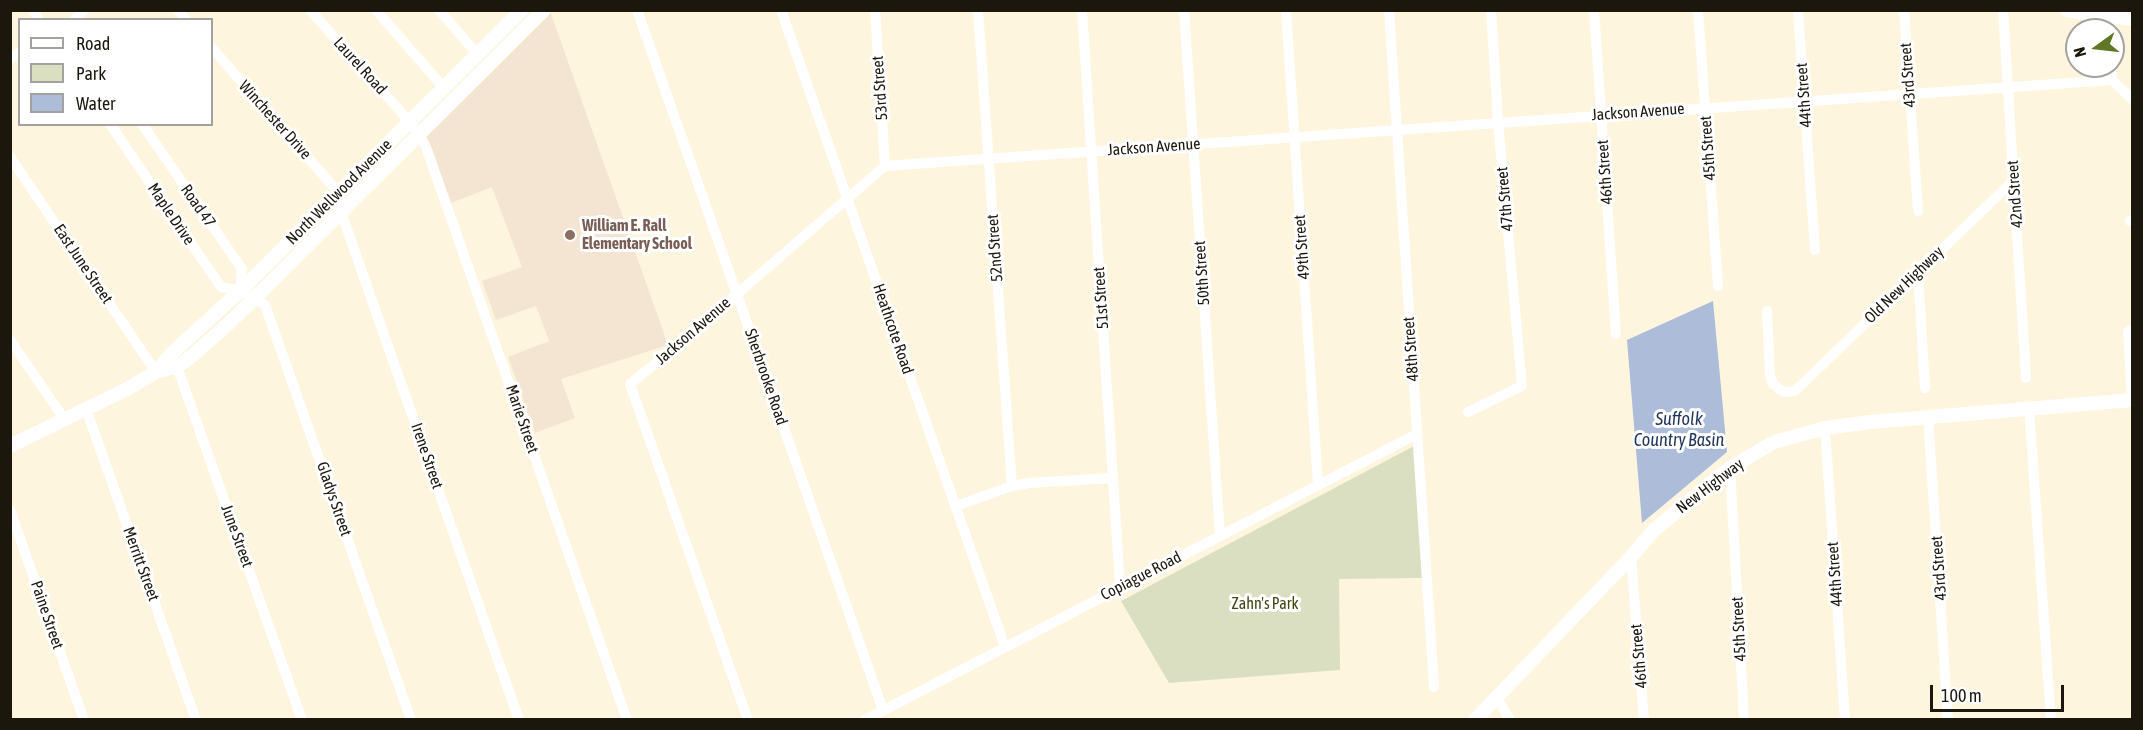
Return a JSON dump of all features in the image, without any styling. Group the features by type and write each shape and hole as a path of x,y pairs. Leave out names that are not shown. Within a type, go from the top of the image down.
{"main road":[{"name":"North Wellwood Avenue","path":"10,446 86,410 156,372 177,366 202,348 544,10"},
{"path":"2067,10 2107,13 2133,19"},
{"name":"North Wellwood Avenue","path":"156,372 172,353 240,291 520,11"},
{"name":"New Highway","path":"1475,720 1654,530 1730,468 1774,442 1825,428 1870,422 2133,398"}],"street":[{"name":"Laurel Road","path":"310,10 410,122"},
{"path":"376,10 444,88"},
{"path":"439,10 478,55"},
{"name":"Sherbrooke Road","path":"637,10 883,710"},
{"name":"Heathcote Road","path":"781,10 1005,647"},
{"name":"53rd Street","path":"875,10 885,166"},
{"name":"52nd Street","path":"978,10 1012,486"},
{"name":"51st Street","path":"1082,10 1120,586"},
{"name":"50th Street","path":"1184,10 1220,535"},
{"name":"49th Street","path":"1286,10 1318,484"},
{"name":"48th Street","path":"1389,10 1434,687"},
{"name":"47th Street","path":"1468,412 1522,386 1498,122 1491,10"},
{"name":"46th Street","path":"1594,10 1616,334"},
{"name":"45th Street","path":"1698,10 1718,286"},
{"name":"44th Street","path":"1798,10 1815,250"},
{"name":"43rd Street","path":"1904,10 1918,211"},
{"name":"42nd Street","path":"2003,10 2026,378"},
{"path":"520,11 530,25"},
{"name":"Winchester Drive","path":"213,49 338,192"},
{"path":"2112,80 2133,99"},
{"name":"Jackson Avenue","path":"748,720 630,384 885,166 2112,80"},
{"name":"Marie Street","path":"410,122 426,147 627,720"},
{"name":"Maple Drive","path":"112,126 221,287 240,291"},
{"name":"Road 47","path":"143,126 242,269 240,291"},
{"name":"East June Street","path":"10,157 156,372"},
{"name":"Old New Highway","path":"1767,311 1770,375 1773,384 1785,392 1795,391 2014,180"},
{"name":"Irene Street","path":"338,192 341,212 519,720"},
{"path":"1918,272 1925,388"},
{"name":"Gladys Street","path":"240,291 265,305 411,720"},
{"path":"2130,331 2133,398"},
{"path":"10,340 65,420"},
{"name":"June Street","path":"172,353 302,720"},
{"path":"2029,408 2051,720"},
{"name":"Merritt Street","path":"86,410 196,720"},
{"name":"43rd Street","path":"1928,417 1948,720"},
{"name":"44th Street","path":"1825,428 1845,720"},
{"name":"Copiague Road","path":"865,720 1417,434"},
{"name":"45th Street","path":"1730,468 1744,720"},
{"path":"956,506 1012,486 1113,478"},
{"name":"Paine Street","path":"10,510 84,720"},
{"name":"46th Street","path":"1631,557 1644,720"},
{"path":"1497,698 1510,720"}],"shaded area":[{"name":"William E. Rall Elementary School","path":"550,11 668,345 561,379 575,418 535,433 508,357 549,341 536,306 496,320 482,281 522,267 492,187 451,203 426,134"}],"green space":[{"name":"Zahn's Park","path":"1414,446 1423,578 1339,579 1340,670 1169,683 1121,601"}],"water":[{"name":"Suffolk Country Basin","path":"1713,301 1727,452 1642,523 1627,340"}],"place":[{"name":"William E. Rall Elementary School","path":"570,235"}]}
